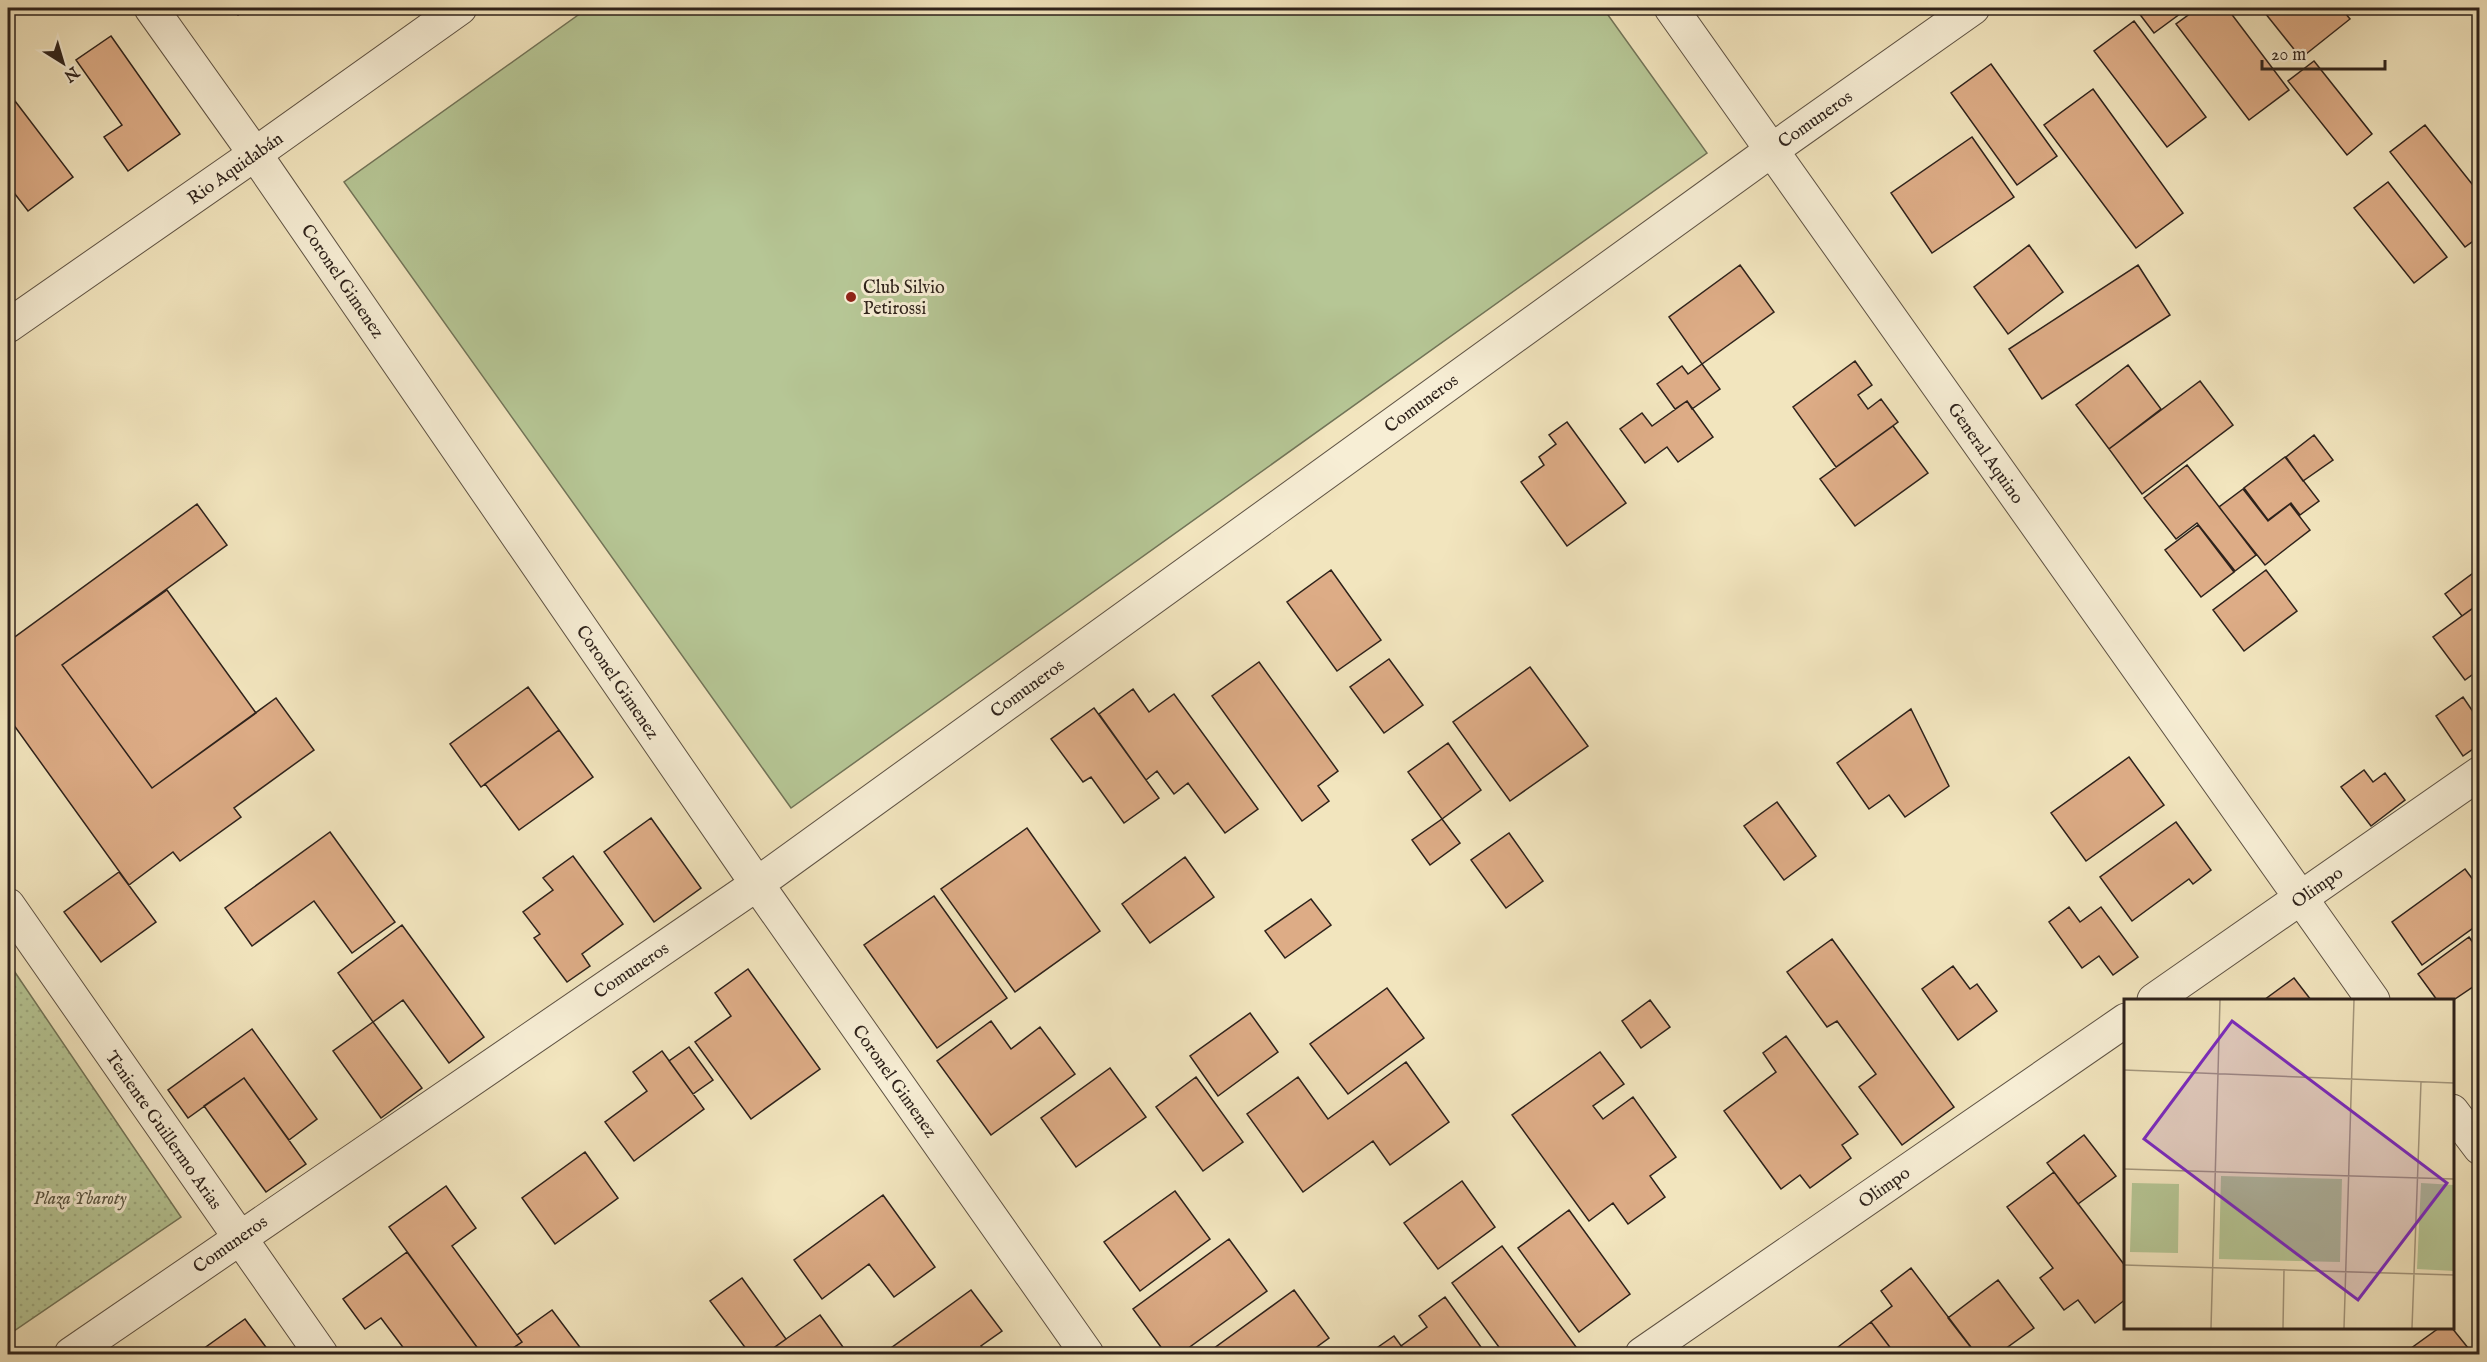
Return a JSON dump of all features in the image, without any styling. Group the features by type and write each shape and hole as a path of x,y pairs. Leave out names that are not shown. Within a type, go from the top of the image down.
{"street":[{"name":"Coronel Gimenez","path":"151,8 255,154 757,884 1087,1354"},
{"name":"Rio Aquidabán","path":"8,326 460,8"},
{"name":"General Aquino","path":"1671,8 2372,999"},
{"name":"Comuneros","path":"71,1354 757,884 1772,150 1973,8"},
{"name":"Olimpo","path":"2155,999 2480,772"},
{"name":"Teniente Guillermo Arias","path":"8,905 321,1354"},
{"name":"Olimpo","path":"1642,1354 2124,1021"},
{"path":"2454,1113 2480,1148"}],"green space":[{"path":"588,8 1603,8 1707,153 791,808 344,182"},
{"name":"Plaza Ybaroty","path":"8,962 181,1217 8,1335"}],"building":[{"path":"232,8 248,8 238,15"},
{"path":"2135,8 2188,8 2154,33"},
{"path":"2198,8 2227,8 2289,90 2249,120 2176,24"},
{"path":"2261,8 2341,8 2350,19 2301,58"},
{"path":"2134,21 2206,117 2167,147 2094,51"},
{"path":"111,36 180,134 128,171 104,137 122,125 76,60"},
{"path":"2314,61 2372,134 2347,155 2288,81"},
{"path":"1991,64 2057,156 2017,185 1951,93"},
{"path":"2093,89 2183,213 2136,248 2044,125"},
{"path":"15,101 73,177 28,211 8,185 8,107"},
{"path":"2425,125 2480,194 2480,236 2465,247 2390,152"},
{"path":"1972,137 2014,197 1932,253 1891,193"},
{"path":"2388,182 2447,257 2414,283 2354,208"},
{"path":"2029,245 2063,292 2008,334 1974,287"},
{"path":"1740,265 1774,312 1702,364 1669,317"},
{"path":"2138,265 2170,315 2042,399 2009,349"},
{"path":"1855,361 1872,385 1858,395 1868,409 1881,399 1898,422 1836,467 1793,407"},
{"path":"1702,364 1720,389 1692,409 1687,401 1675,409 1657,384 1682,366 1688,374"},
{"path":"2128,365 2161,409 2109,449 2076,405"},
{"path":"2200,381 2233,425 2142,494 2109,449"},
{"path":"1687,401 1713,437 1678,462 1667,447 1645,463 1620,429 1642,413 1652,426"},
{"path":"1567,422 1626,503 1567,546 1521,482 1544,465 1539,457 1556,444 1549,435"},
{"path":"1893,426 1928,473 1855,526 1820,479"},
{"path":"2314,435 2333,460 2303,481 2286,457"},
{"path":"2285,457 2319,501 2300,515 2291,503 2268,520 2244,488"},
{"path":"2187,465 2256,555 2235,571 2197,523 2176,539 2144,498"},
{"path":"2243,489 2268,521 2290,504 2310,530 2265,565 2219,507"},
{"path":"197,504 227,545 62,665 152,788 276,698 314,750 234,808 241,817 180,861 173,852 129,885 8,717 8,642"},
{"path":"2198,525 2234,572 2201,597 2165,550"},
{"path":"2480,568 2480,603 2462,616 2445,594"},
{"path":"1331,570 1381,640 1337,671 1287,602"},
{"path":"2266,570 2297,611 2244,651 2213,610"},
{"path":"167,590 256,713 152,788 62,665"},
{"path":"2480,603 2480,669 2465,680 2433,637"},
{"path":"1389,659 1423,705 1384,733 1350,687"},
{"path":"1259,662 1338,771 1318,786 1329,801 1302,821 1212,696"},
{"path":"1530,667 1588,746 1510,801 1453,722"},
{"path":"528,687 559,730 481,787 450,744"},
{"path":"1133,689 1149,712 1174,694 1258,809 1225,833 1188,783 1174,794 1157,771 1146,780 1099,714"},
{"path":"2463,697 2480,722 2480,744 2463,756 2436,716"},
{"path":"1094,708 1159,798 1124,823 1091,777 1083,782 1051,739"},
{"path":"1911,709 1949,786 1905,817 1889,795 1869,809 1837,763"},
{"path":"559,730 593,777 519,830 485,784"},
{"path":"1448,743 1481,790 1442,819 1408,772"},
{"path":"2129,757 2164,805 2086,861 2051,813"},
{"path":"2364,770 2373,782 2385,773 2405,800 2371,826 2341,787"},
{"path":"1777,802 1816,856 1784,880 1744,826"},
{"path":"651,818 701,888 654,922 604,852"},
{"path":"1442,819 1460,843 1430,865 1412,840"},
{"path":"2176,822 2211,870 2193,884 2189,879 2132,921 2100,877"},
{"path":"1027,828 1100,931 1015,992 941,889"},
{"path":"330,832 395,922 352,953 314,901 252,946 225,908"},
{"path":"1509,833 1543,881 1506,908 1471,860"},
{"path":"573,856 623,924 582,954 590,966 567,982 534,938 540,934 523,912 553,890 543,878"},
{"path":"1185,857 1214,897 1150,943 1122,904"},
{"path":"2465,869 2480,889 2480,923 2422,965 2392,922"},
{"path":"119,872 156,922 101,962 64,912"},
{"path":"934,896 1007,998 937,1048 864,945"},
{"path":"1311,899 1331,925 1285,958 1265,931"},
{"path":"2069,907 2080,922 2101,907 2138,957 2113,975 2099,956 2082,968 2049,922"},
{"path":"402,925 484,1037 449,1063 403,1000 373,1022 338,973"},
{"path":"2469,937 2480,953 2480,982 2454,1000 2436,999 2418,974"},
{"path":"1832,939 1954,1107 1902,1145 1859,1087 1876,1074 1837,1021 1827,1027 1787,972"},
{"path":"1953,966 1970,989 1977,984 1997,1011 1958,1040 1922,989"},
{"path":"748,969 820,1069 751,1119 695,1042 731,1016 715,993"},
{"path":"2294,978 2310,999 2265,999"},
{"path":"1387,988 1424,1038 1348,1094 1310,1044"},
{"path":"1650,1000 1670,1027 1641,1048 1622,1021"},
{"path":"1250,1013 1278,1052 1218,1096 1190,1056"},
{"path":"991,1021 1011,1049 1040,1027 1075,1074 991,1135 937,1061"},
{"path":"373,1022 422,1088 381,1118 333,1051"},
{"path":"252,1029 317,1119 289,1140 244,1078 188,1118 168,1090"},
{"path":"1786,1036 1858,1134 1842,1145 1851,1158 1810,1188 1800,1175 1781,1189 1724,1111 1776,1072 1763,1053"},
{"path":"689,1047 713,1080 693,1094 669,1061"},
{"path":"662,1051 704,1109 634,1161 605,1122 647,1091 633,1072"},
{"path":"1600,1052 1624,1084 1593,1106 1603,1119 1633,1097 1676,1157 1650,1176 1665,1197 1628,1224 1613,1203 1589,1221 1512,1115"},
{"path":"1406,1062 1449,1122 1390,1165 1373,1141 1303,1192 1247,1114 1298,1077 1328,1119"},
{"path":"1110,1068 1146,1117 1076,1167 1041,1118"},
{"path":"1196,1077 1243,1142 1203,1171 1156,1107"},
{"path":"244,1078 306,1164 266,1192 204,1106"},
{"path":"2084,1135 2116,1176 2078,1204 2047,1163"},
{"path":"585,1152 618,1198 555,1244 522,1198"},
{"path":"2054,1172 2124,1264 2124,1301 2095,1323 2078,1300 2064,1310 2040,1278 2053,1268 2007,1207"},
{"path":"1462,1181 1495,1227 1438,1269 1404,1223"},
{"path":"446,1186 476,1228 452,1246 522,1342 504,1354 482,1354 389,1227"},
{"path":"1175,1191 1210,1239 1140,1291 1104,1242"},
{"path":"883,1195 935,1267 894,1297 869,1264 822,1299 794,1260"},
{"path":"1569,1210 1630,1294 1579,1332 1518,1248"},
{"path":"1229,1239 1267,1291 1180,1354 1166,1354 1133,1309"},
{"path":"1502,1246 1579,1351 1574,1354 1504,1354 1452,1283"},
{"path":"407,1252 482,1354 436,1354 431,1348 422,1354 408,1354 381,1318 365,1329 343,1299"},
{"path":"1911,1268 1971,1347 1961,1354 1928,1354 1926,1351 1922,1354 1895,1354 1871,1322 1892,1306 1881,1291"},
{"path":"742,1278 786,1339 765,1354 750,1354 710,1301"},
{"path":"1998,1280 2034,1328 1998,1354 1976,1354 1948,1318"},
{"path":"971,1290 1002,1331 981,1346 987,1354 896,1354 891,1348"},
{"path":"1294,1290 1329,1338 1307,1354 1206,1354"},
{"path":"1445,1297 1486,1354 1407,1354 1401,1346 1427,1327 1419,1316"},
{"path":"552,1310 585,1354 518,1354 513,1348 522,1342 517,1335"},
{"path":"820,1315 848,1354 765,1354 786,1339"},
{"path":"245,1319 271,1354 196,1354"},
{"path":"1871,1322 1895,1354 1835,1354 1841,1350 1838,1347"},
{"path":"2438,1329 2453,1329 2473,1354 2403,1354"},
{"path":"1394,1336 1407,1354 1368,1354"}],"place":[{"name":"Club Silvio Petirossi","path":"851,297"}]}
